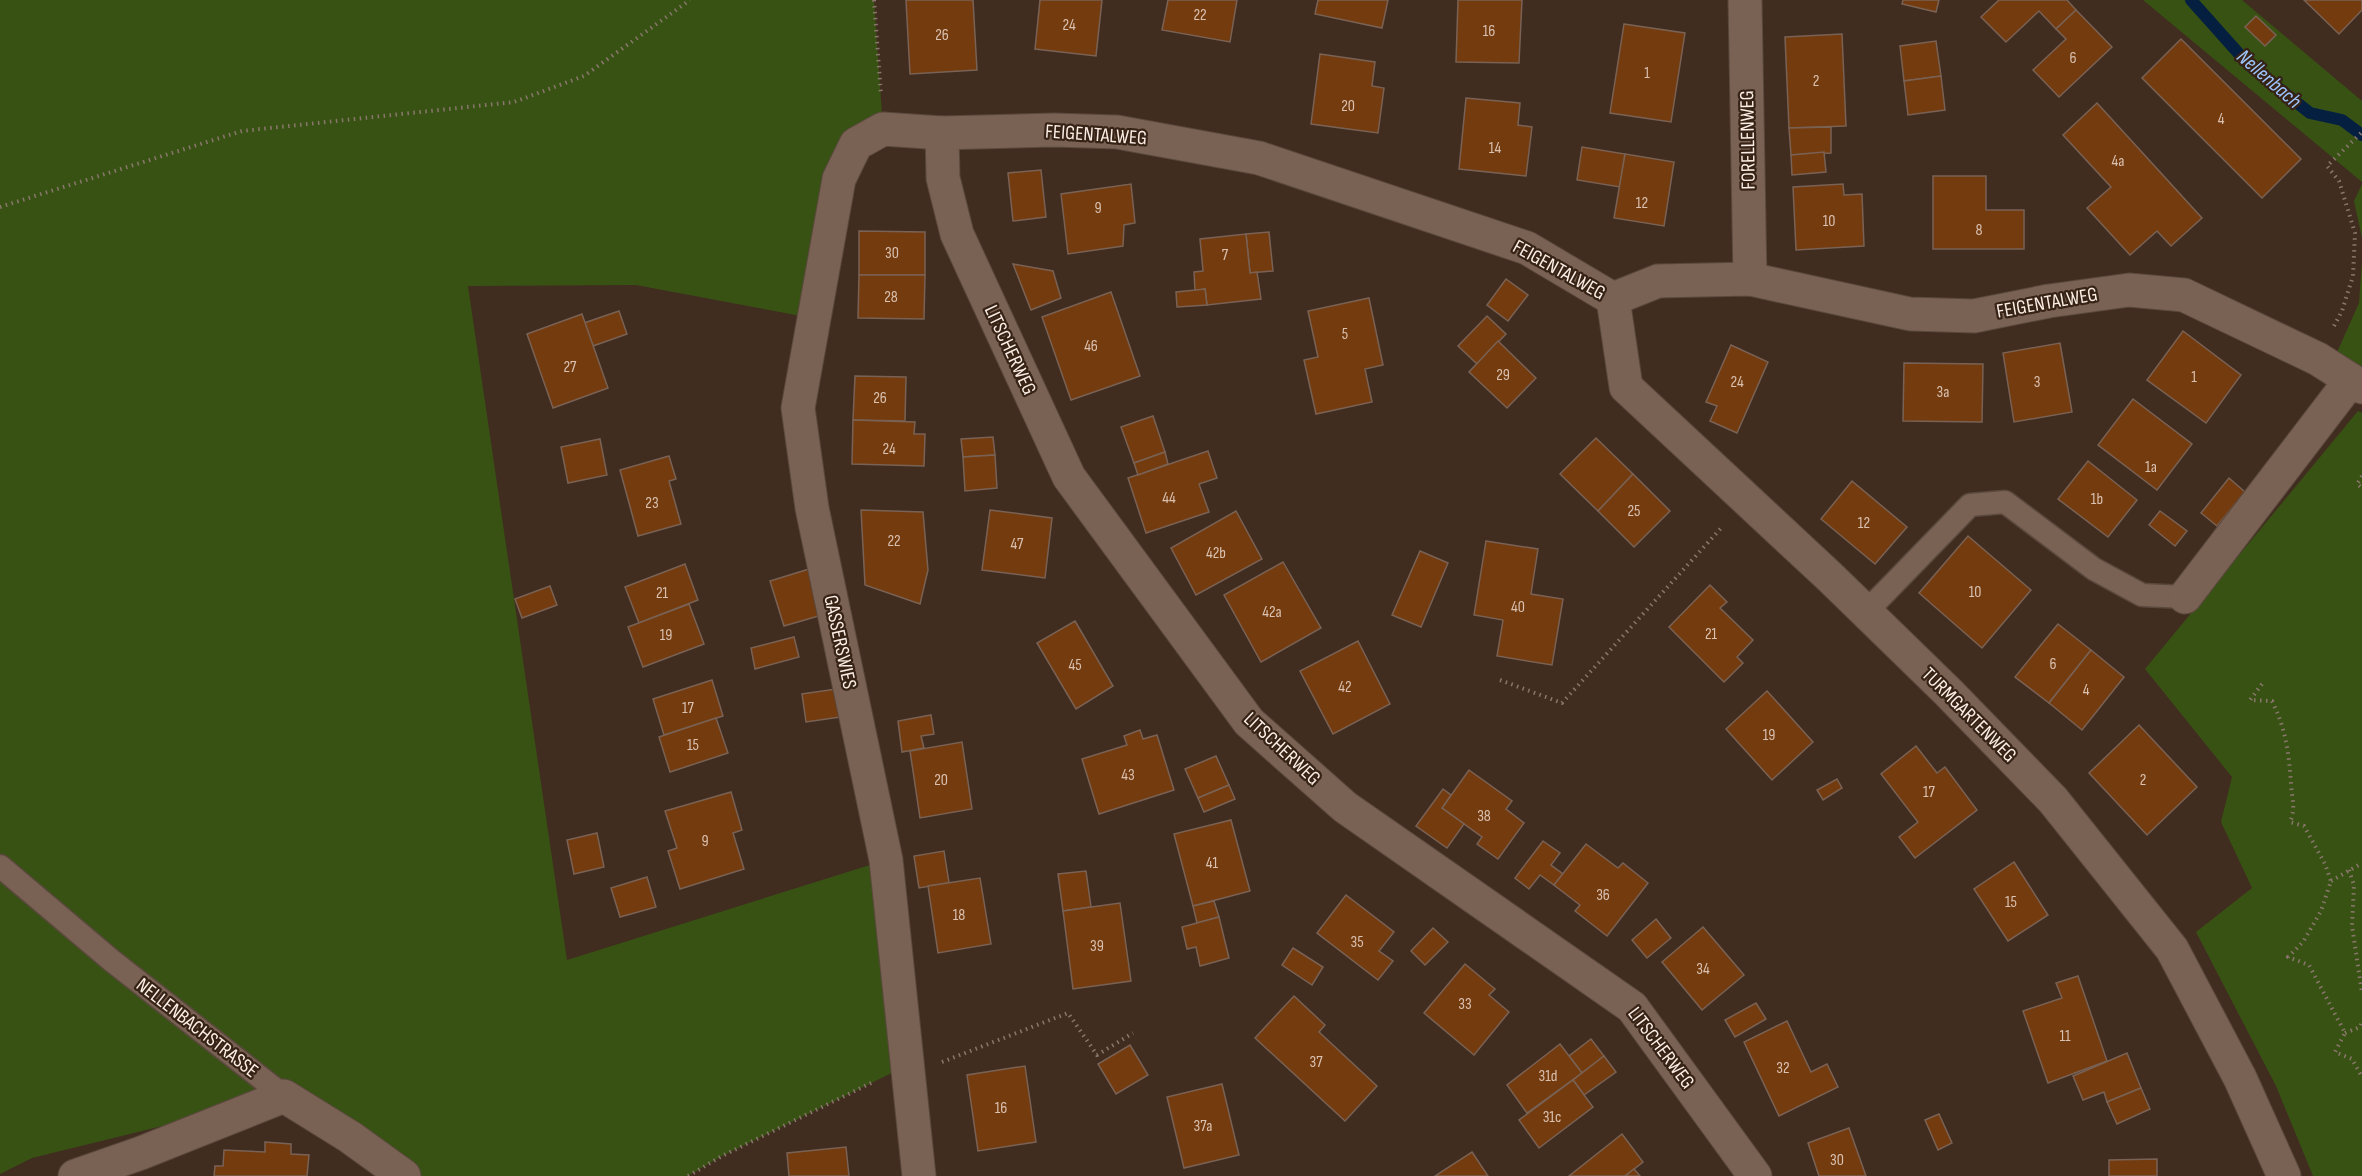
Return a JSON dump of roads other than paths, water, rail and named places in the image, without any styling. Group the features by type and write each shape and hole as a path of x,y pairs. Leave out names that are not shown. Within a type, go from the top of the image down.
{"street":[{"name":"FORELLENWEG","path":"1745,0 1750,279"},
{"name":"FEIGENTALWEG","path":"883,129 942,133 1054,130 1117,132 1259,158 1527,248 1613,299 1658,281 1750,279 1910,314 1974,316 2049,301 2129,290 2184,295 2318,359 2356,383"},
{"name":"GASSERSWIES","path":"883,129 856,144 839,179 798,408 812,508 886,860 919,1176"},
{"name":"LITSCHERWEG","path":"942,133 943,178 957,234 1069,477 1250,722 1345,807 1632,1007 1755,1176"},
{"name":"TURMGARTENWEG","path":"1613,299 1626,387 1866,612 2053,800 2172,949 2240,1078 2284,1176"},
{"path":"2185,597 2356,383"},
{"path":"75,1176 141,1153 284,1096"},
{"name":"NELLENBACHSTRASSE","path":"284,1096 350,1137 404,1176"}],"lane":[{"path":"1866,612 1970,505 2005,502 2094,569 2123,585 2142,595 2185,597"},
{"name":"NELLENBACHSTRASSE","path":"0,866 111,960 284,1096"}],"waterway":[{"name":"Nellenbach","path":"2191,0 2249,65 2310,113 2342,120 2362,135"}]}
